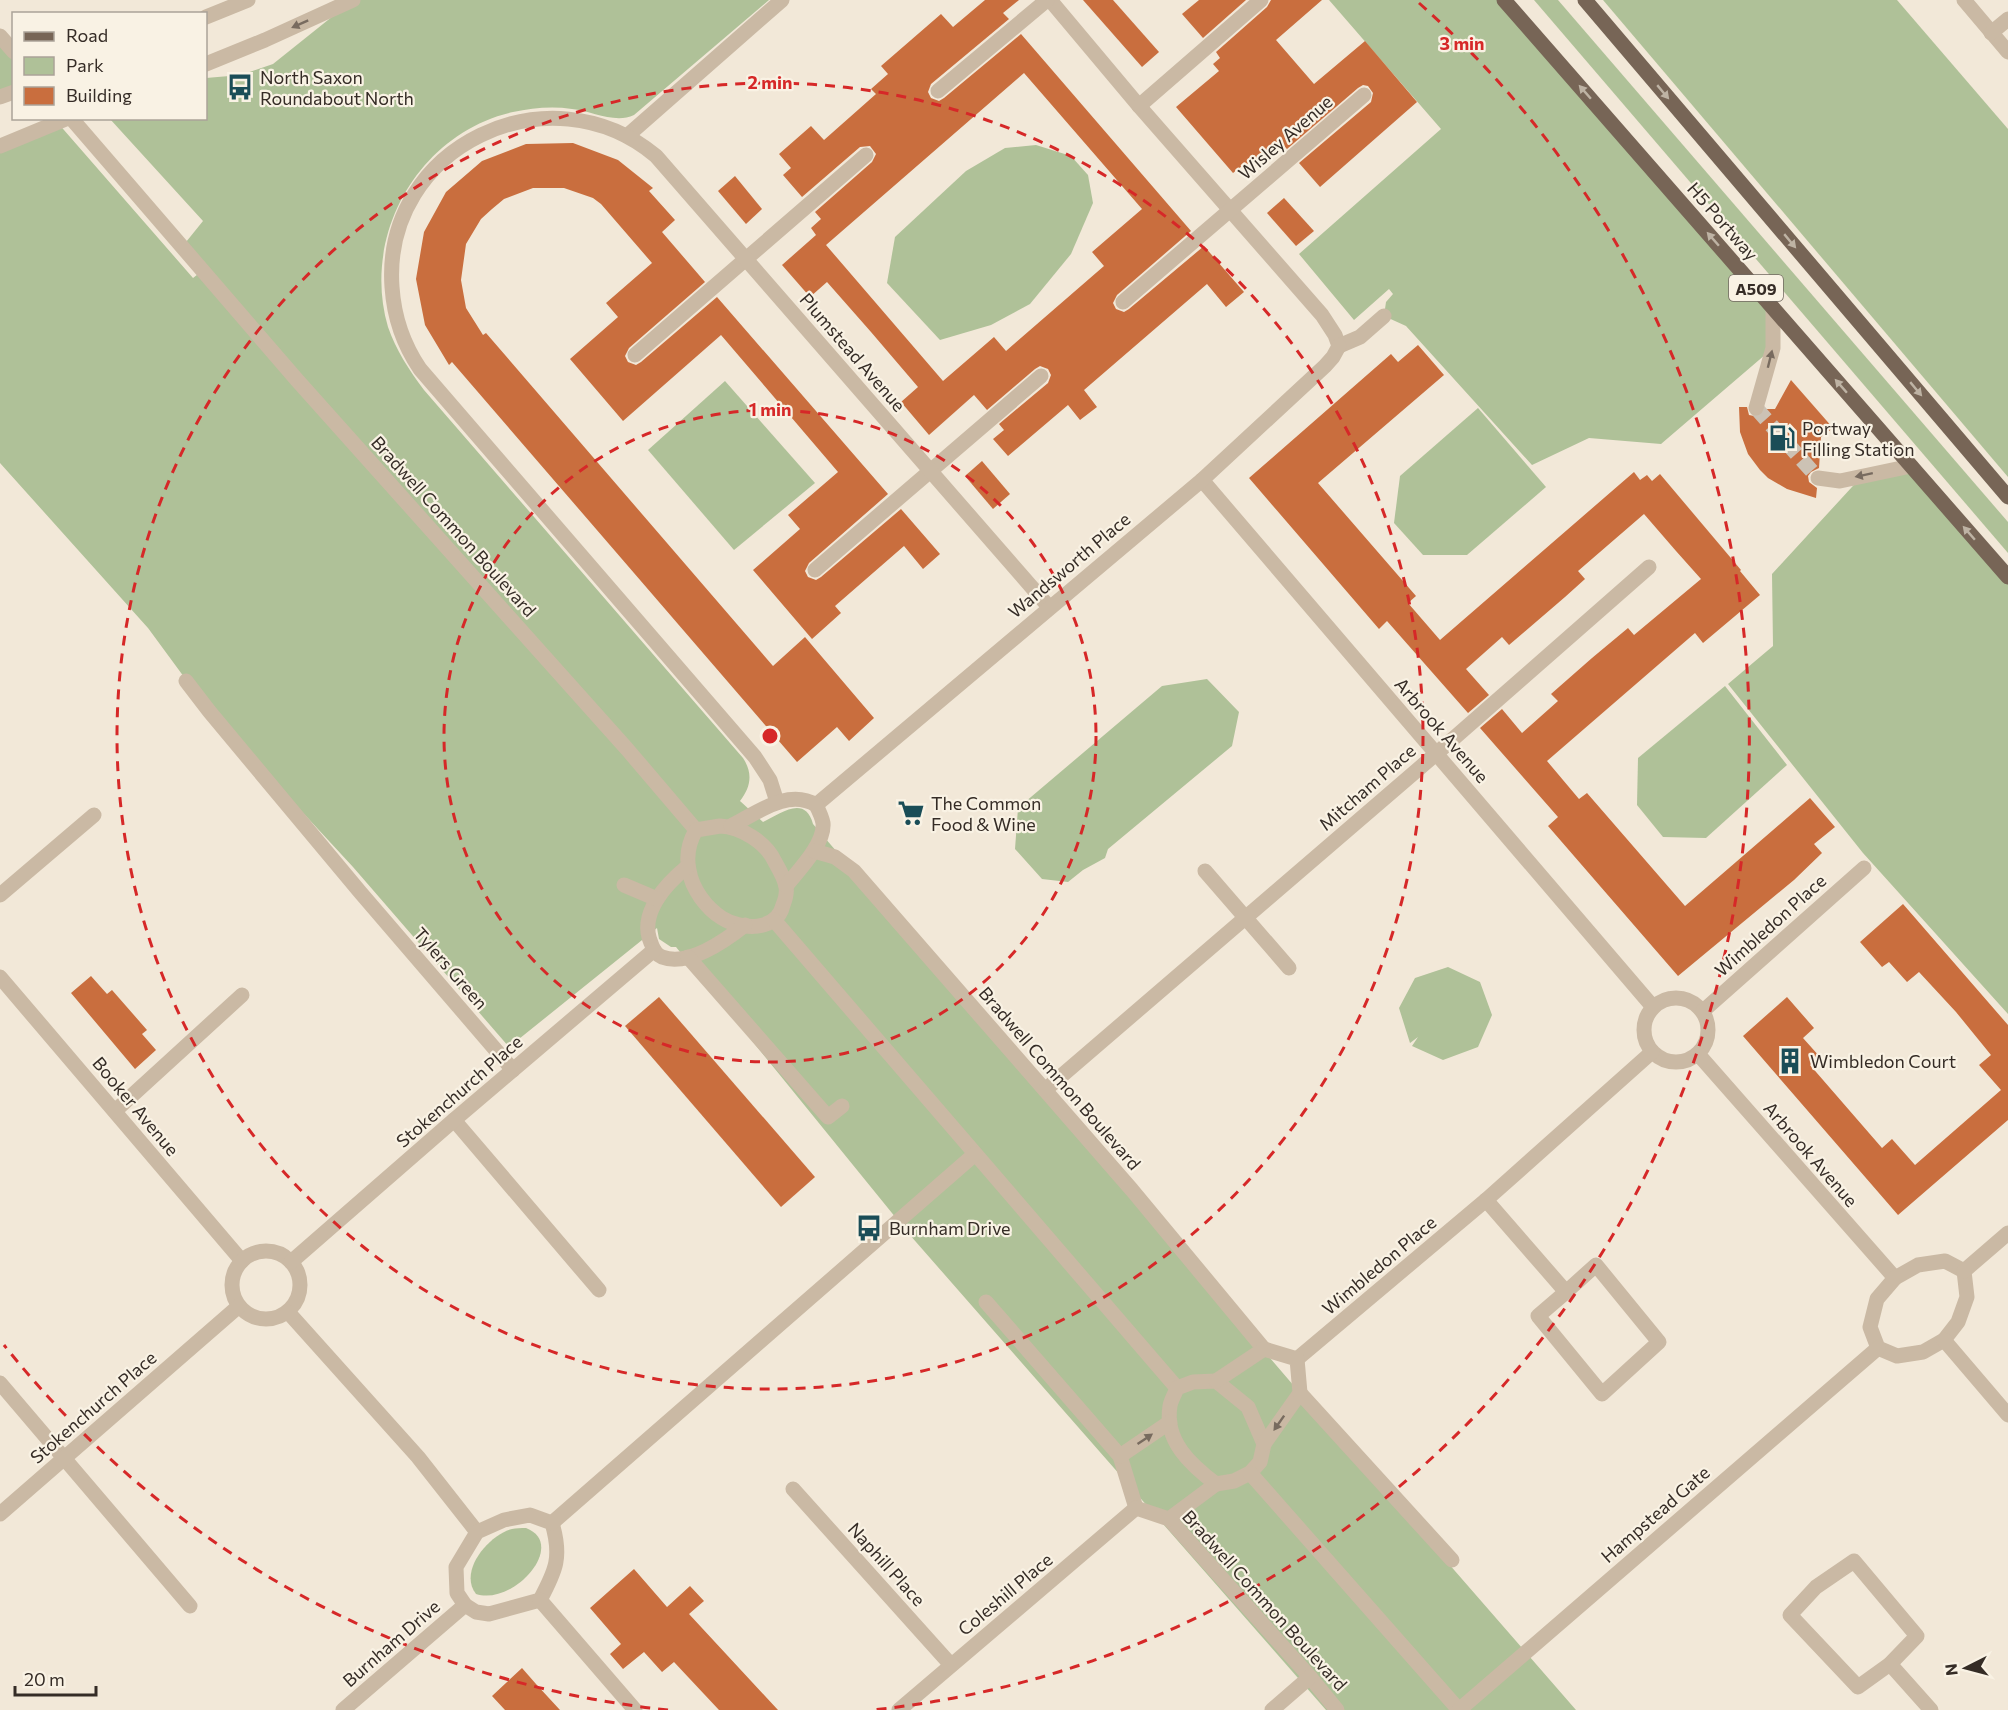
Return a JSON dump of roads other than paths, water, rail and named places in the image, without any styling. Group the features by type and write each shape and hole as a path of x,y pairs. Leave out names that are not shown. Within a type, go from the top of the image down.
{"main road":[{"name":"H5 Portway","path":"1504,0 2008,577"},
{"name":"H5 Portway","path":"1585,0 2008,497"}],"street":[{"path":"207,17 248,0"},
{"path":"207,64 353,0"},
{"path":"627,136 782,0"},
{"path":"938,91 1048,0 1322,315 1339,346 1360,337 1384,316"},
{"path":"1139,106 1262,0"},
{"path":"1964,0 2008,52"},
{"path":"1992,33 2008,19"},
{"path":"0,36 12,49"},
{"name":"Wisley Avenue","path":"1123,302 1364,95"},
{"name":"Plumstead Avenue","path":"777,802 770,780 755,757 420,369 406,345 397,321 391,278 393,255 399,230 410,202 428,176 460,146 482,133 514,122 538,118 571,119 597,124 638,141 656,156 747,258 1049,607"},
{"path":"0,146 65,120"},
{"name":"Bradwell Common Boulevard","path":"72,120 297,380 619,740 696,830"},
{"path":"634,356 866,155"},
{"path":"1756,408 1773,348 1773,308"},
{"name":"Wandsworth Place","path":"816,805 1202,480 1317,374 1333,357 1339,346"},
{"path":"815,570 1041,376"},
{"path":"1818,478 1840,481 1911,466"},
{"name":"Arbrook Avenue","path":"1202,480 1653,1007"},
{"name":"Mitcham Place","path":"1045,1090 1437,753 1649,567"},
{"name":"Tylers Green","path":"186,681 360,892 513,1070"},
{"path":"801,798 816,805 823,825 822,834 814,850 786,886 782,912 766,925 756,927 722,918 710,908 691,881 688,866 690,845 696,830 731,826 777,802 801,798"},
{"path":"0,895 93,814"},
{"path":"731,826 749,835 772,855 786,886"},
{"name":"Bradwell Common Boulevard","path":"814,850 835,857 854,871 1132,1190 1264,1349"},
{"path":"688,866 673,879 657,899 648,925 648,933 654,950 666,958 688,957 725,941 745,925"},
{"name":"Wimbledon Place","path":"1703,1011 1864,868"},
{"path":"1205,871 1289,968"},
{"path":"624,885 657,899"},
{"path":"774,920 1177,1388"},
{"name":"Stokenchurch Place","path":"291,1262 654,950"},
{"path":"688,957 828,1117 842,1106"},
{"name":"Booker Avenue","path":"0,977 242,1261"},
{"path":"115,1112 242,994"},
{"path":"1679,998 1692,1002 1703,1011 1708,1034 1698,1054 1688,1060 1677,1062 1665,1060 1652,1052 1645,1036 1644,1026 1653,1007 1665,999 1679,998"},
{"name":"Wimbledon Place","path":"1297,1359 1486,1200 1652,1052"},
{"name":"Arbrook Avenue","path":"1698,1054 1895,1278"},
{"path":"454,1120 599,1290"},
{"path":"552,1523 975,1154"},
{"path":"1486,1200 1566,1292"},
{"path":"1964,1271 2008,1233"},
{"path":"261,1251 283,1255 291,1262 300,1282 296,1303 288,1312 268,1320 257,1319 247,1314 239,1306 231,1288 236,1269 242,1261 261,1251"},
{"path":"1945,1261 1964,1271 1967,1297 1958,1322 1944,1340 1923,1352 1897,1356 1878,1348 1870,1327 1877,1299 1895,1278 1918,1265 1945,1261"},
{"path":"1596,1265 1659,1342 1602,1394 1538,1316 1566,1292 1596,1265"},
{"path":"986,1302 1120,1456 1136,1508"},
{"name":"Stokenchurch Place","path":"0,1514 239,1306"},
{"path":"288,1312 418,1457 477,1532"},
{"path":"1944,1340 2008,1415"},
{"name":"Hampstead Gate","path":"1459,1710 1878,1348"},
{"path":"1216,1484 1194,1466 1176,1445 1170,1422 1170,1405 1177,1388 1193,1382 1216,1381 1264,1349 1297,1359 1300,1393 1452,1560"},
{"path":"1216,1381 1248,1407 1264,1444"},
{"path":"0,1383 190,1606"},
{"path":"1168,1519 1216,1484 1234,1481 1250,1473 1260,1462 1264,1444 1300,1393"},
{"path":"1120,1456 1170,1422"},
{"path":"1250,1473 1459,1710"},
{"name":"Naphill Place","path":"793,1489 951,1665"},
{"name":"Bradwell Common Boulevard","path":"1136,1508 1168,1519 1337,1710"},
{"name":"Coleshill Place","path":"898,1710 1136,1508"},
{"path":"530,1515 552,1523 558,1543 555,1571 540,1600 489,1614 476,1612 465,1605 457,1593 456,1567 477,1532 504,1520 530,1515"},
{"path":"1854,1561 1917,1636 1890,1664 1858,1687 1790,1615 1816,1587 1854,1561"},
{"path":"540,1600 635,1710"},
{"name":"Burnham Drive","path":"343,1710 465,1605"},
{"path":"1890,1664 1931,1710"},
{"path":"1272,1710 1310,1677"}],"tunnel":[{"path":"1756,408 1818,478"}],"place":[{"name":"North Saxon Roundabout North","path":"240,87"},
{"name":"Portway Filling Station","path":"1782,438"},
{"name":"The Common Food & Wine","path":"911,813"},
{"name":"Wimbledon Court","path":"1790,1061"},
{"name":"Burnham Drive","path":"869,1228"}]}
